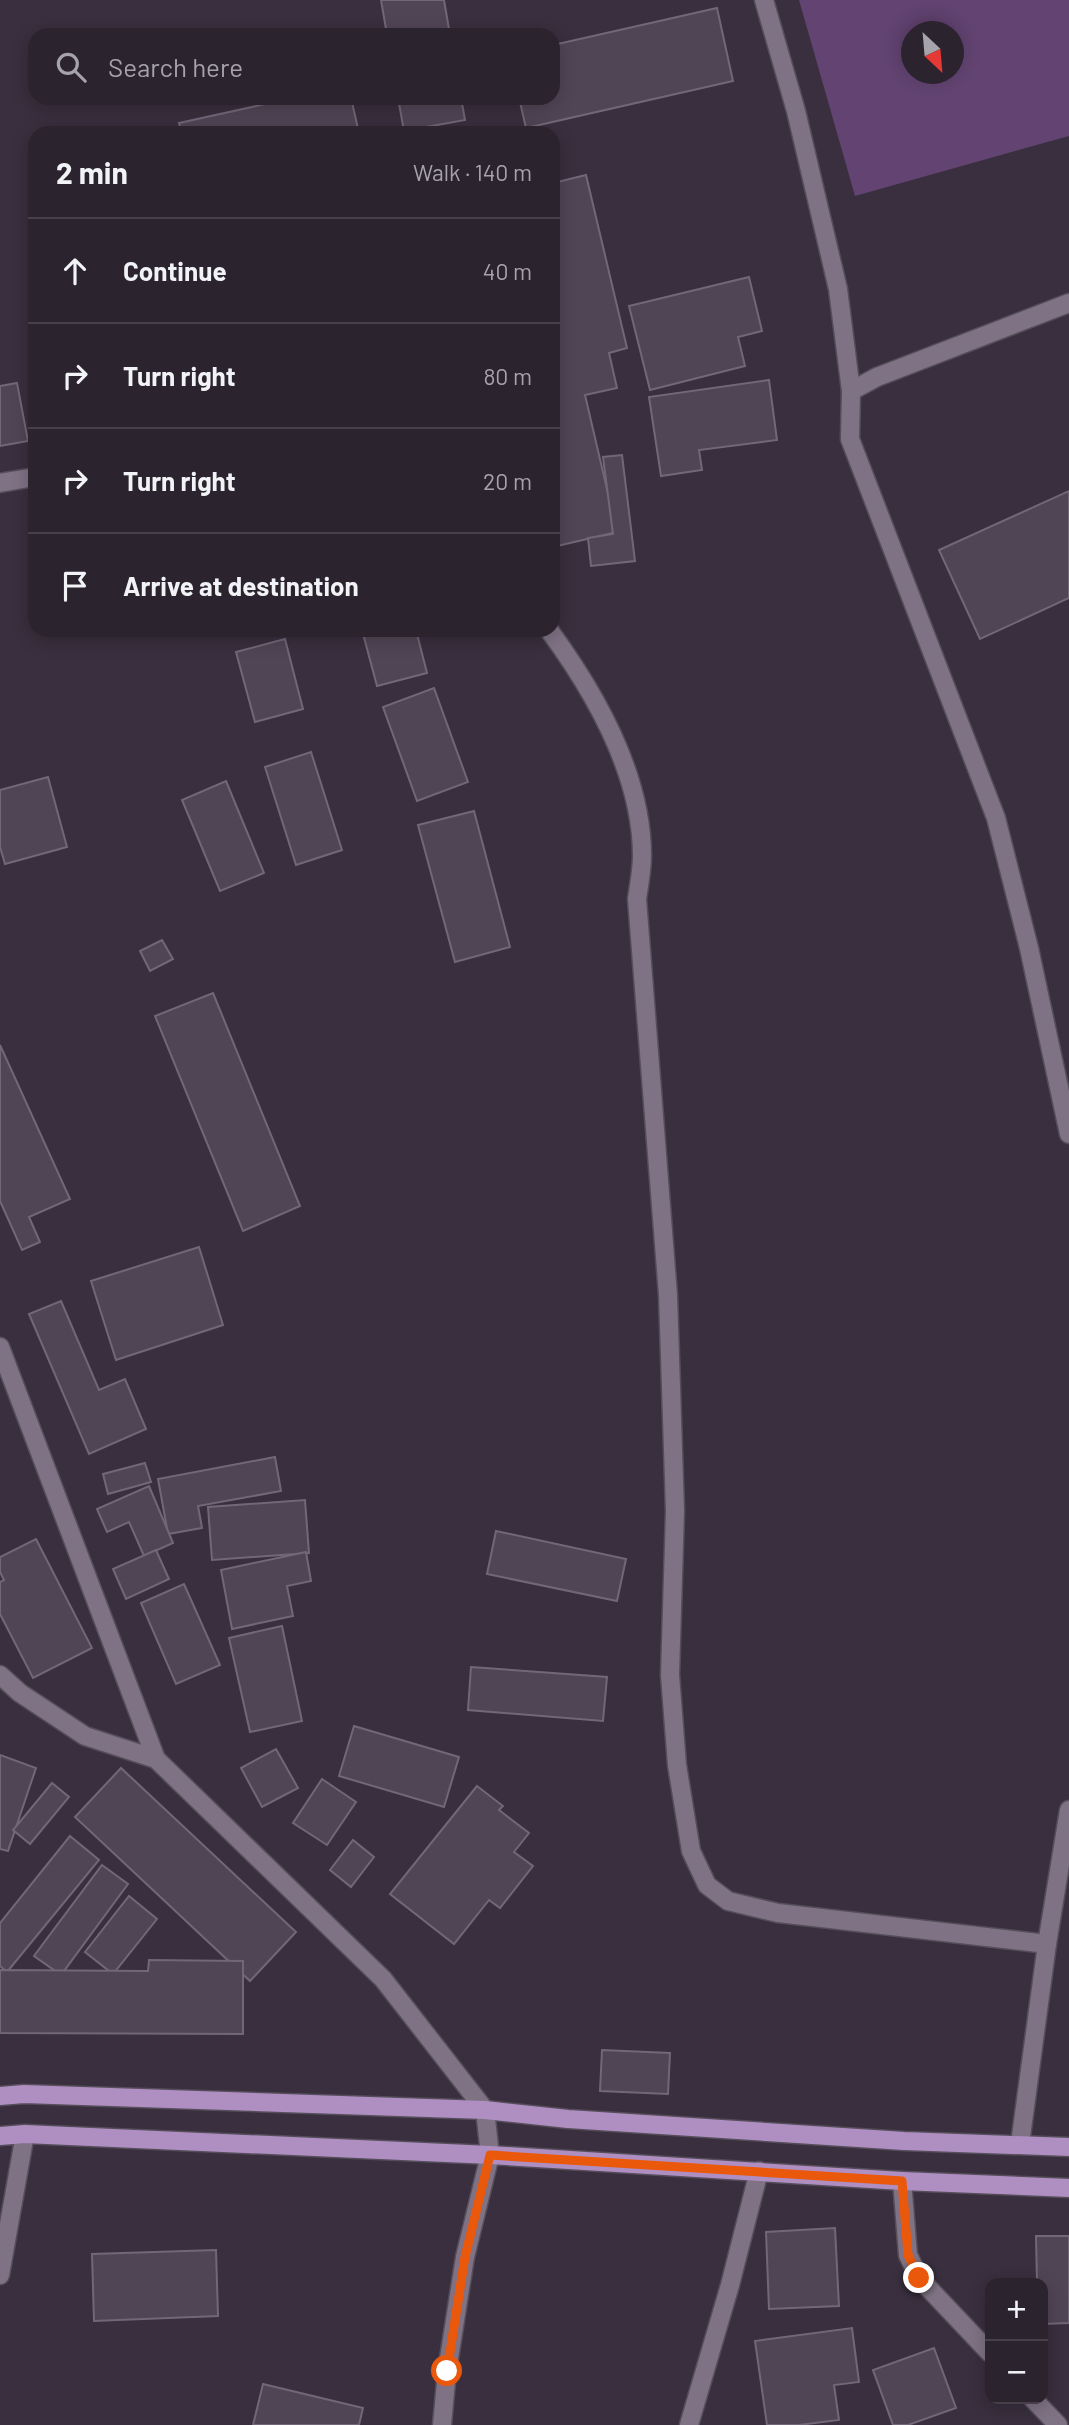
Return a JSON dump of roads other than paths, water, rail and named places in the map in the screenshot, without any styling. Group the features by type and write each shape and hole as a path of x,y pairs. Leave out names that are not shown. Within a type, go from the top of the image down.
{"main road":[{"path":"0,2095 37,2094 485,2110 568,2119 904,2141 1069,2147"},
{"path":"0,2136 24,2134 490,2155 902,2181 1069,2188"}],"street":[{"path":"764,0 796,111 838,289 851,391 850,439 996,818 1029,948 1069,1134"},
{"path":"851,391 877,377 1069,303"},
{"path":"0,482 28,478"},
{"path":"554,637 569,657 606,721 636,799 642,857 637,898 669,1336 675,1511 670,1675 677,1765 691,1851 707,1885 728,1902 778,1913 1047,1944"},
{"path":"0,1347 156,1759 383,1979 485,2110 490,2155 465,2257 447,2371 442,2425"},
{"path":"0,1675 20,1693 85,1736 156,1759"},
{"path":"1020,2144 1047,1944 1069,1810"},
{"path":"0,2275 24,2134"},
{"path":"689,2425 730,2285 758,2171"},
{"path":"902,2181 908,2255 919,2278 985,2348"},
{"path":"1038,2404 1058,2425"}]}
